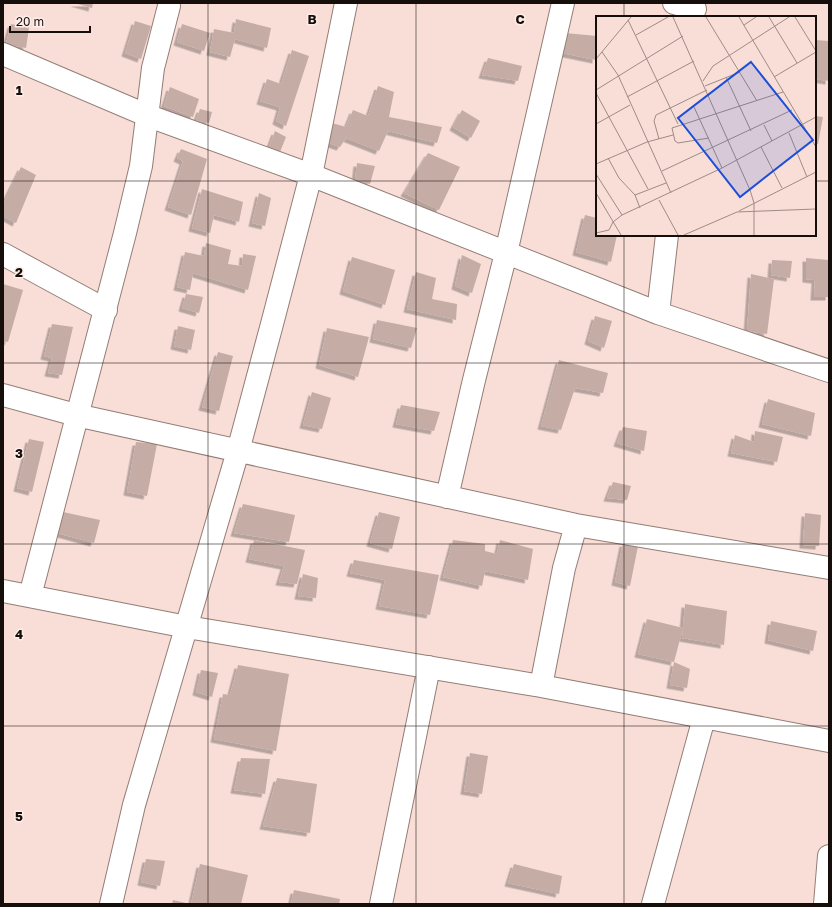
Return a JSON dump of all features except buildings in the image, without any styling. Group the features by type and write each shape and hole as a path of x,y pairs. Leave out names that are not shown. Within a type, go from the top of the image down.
{"street":[{"path":"111,904 134,805 238,451 311,175 346,3"},
{"path":"448,497 474,380 506,253 562,3"},
{"path":"674,3 695,10"},
{"path":"30,596 76,415 106,310 141,166 146,115 153,68 169,6"},
{"path":"3,54 146,115 311,175 658,313 829,371"},
{"path":"658,313 667,236"},
{"path":"3,254 106,310"},
{"path":"3,396 76,415 576,525 829,568"},
{"path":"541,686 564,568 576,525"},
{"path":"3,591 187,627 541,686 829,741"},
{"path":"381,904 429,667"},
{"path":"653,904 704,718"},
{"path":"825,904 829,856"}]}
